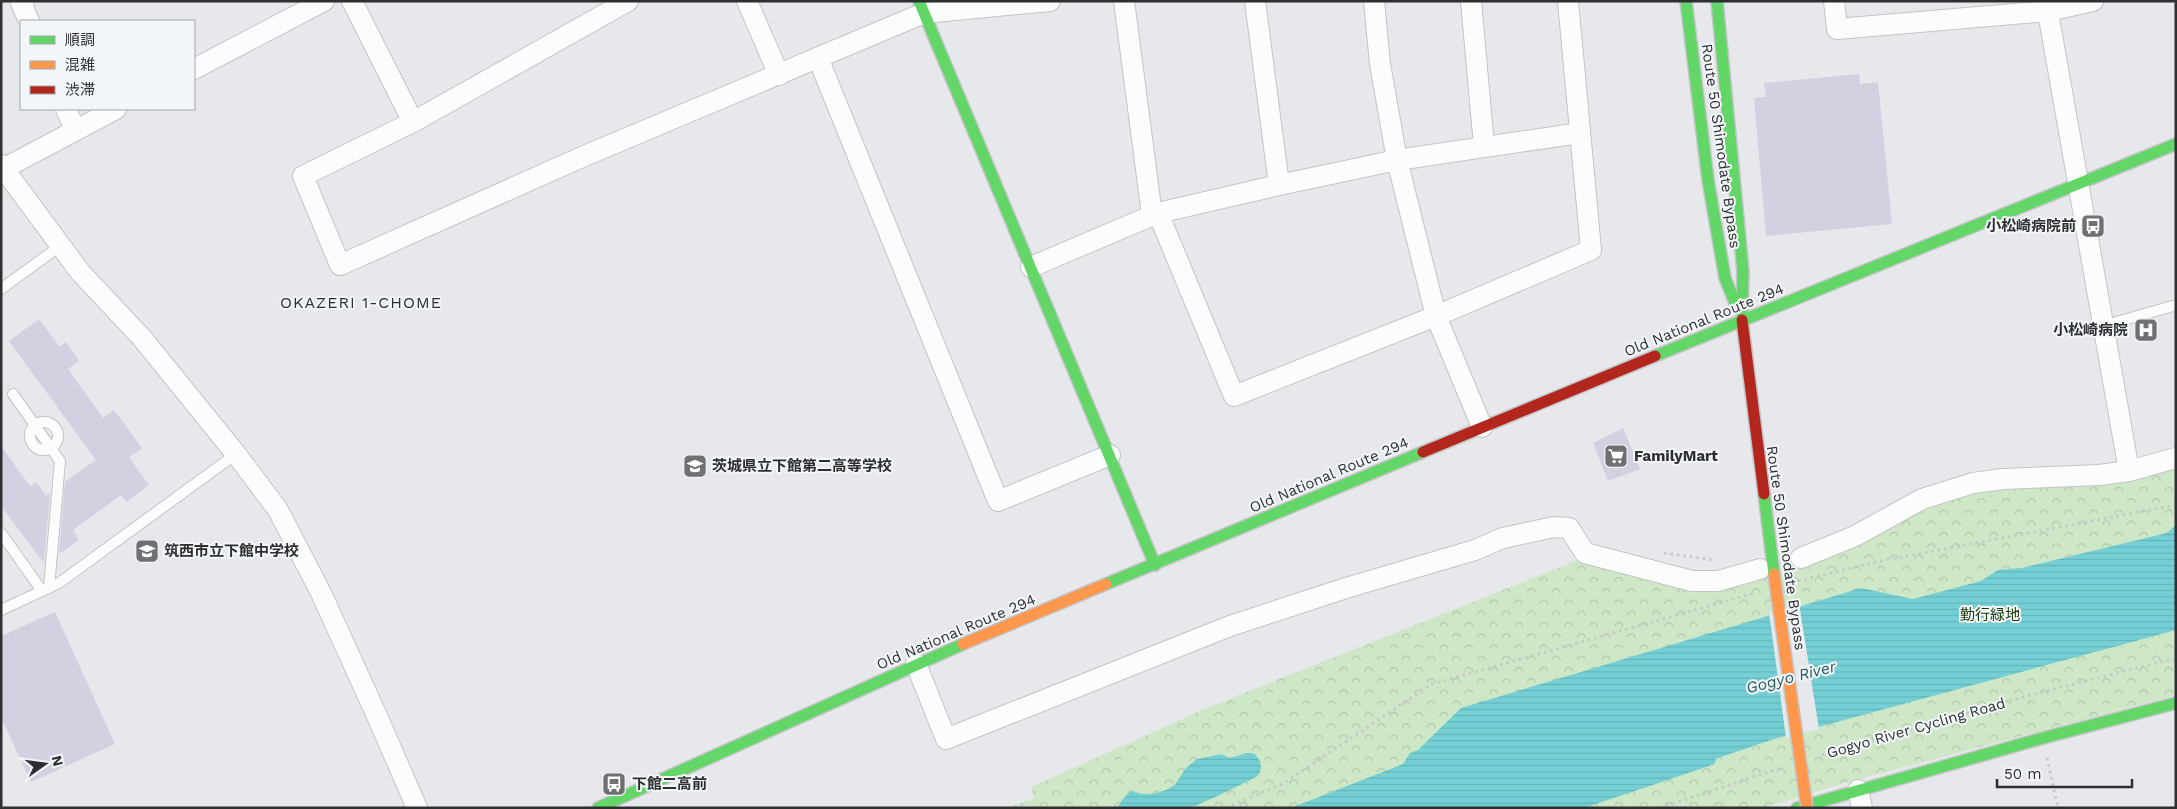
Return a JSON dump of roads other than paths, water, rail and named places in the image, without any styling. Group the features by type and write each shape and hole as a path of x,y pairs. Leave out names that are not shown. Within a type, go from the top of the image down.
{"main road":[{"name":"Route 50 Shimodate Bypass","path":"1686,1 1708,180 1725,278 1742,321"},
{"name":"Route 50 Shimodate Bypass","path":"1717,1 1743,271 1742,321 1767,572 1807,808"},
{"path":"921,7 1155,565"},
{"name":"Old National Route 294","path":"598,808 916,664 1482,427 2176,144"},
{"path":"1797,808 1860,799 2043,738 2176,703"}],"street":[{"path":"24,1 21,3 29,20"},
{"path":"195,68 324,1"},
{"path":"352,1 414,122"},
{"path":"628,1 414,122 303,176 340,265 582,157 818,58 921,7 1050,1"},
{"path":"747,1 779,75"},
{"path":"1124,1 1155,214 1234,396 1436,316 1591,250 1568,1"},
{"path":"1255,1 1279,185"},
{"path":"1374,1 1380,64 1397,160 1436,316 1482,427"},
{"path":"1470,1 1484,146"},
{"path":"1834,1 1837,29 1947,10 2047,6 2094,1"},
{"path":"2047,6 2128,471"},
{"path":"818,58 998,501 1110,455"},
{"path":"66,110 75,130"},
{"path":"114,110 2,168 80,272 142,338 236,454 278,510 377,716 417,808"},
{"path":"1031,267 1155,214 1397,160 1580,133"},
{"path":"1801,558 1855,536 1922,499 1973,483 2003,479 2099,475 2128,471 2176,458"},
{"path":"916,664 946,739 1230,626 1346,588 1475,550 1503,538 1554,527 1569,528 1585,553 1692,581 1718,580 1767,572"}],"lane":[{"path":"1,289 60,246"},
{"path":"2103,326 2176,305"},
{"path":"13,394 60,461 46,589"},
{"path":"34,426 47,423 58,426"},
{"path":"28,446 30,434 34,426"},
{"path":"28,446 58,426"},
{"path":"28,446 43,450 51,448 57,441 58,426"},
{"path":"1,610 59,583 236,454"},
{"path":"1,533 46,589"}],"water":[{"name":"Gogyo River","path":"2176,525 2176,630 1774,739 1715,759 1715,764 1584,808 1291,808 1403,764 1410,753 1418,750 1461,708 1861,588 1913,599 1981,581 1998,570 2022,568 2167,533"},
{"path":"1247,753 1255,754 1260,761 1261,768 1258,776 1190,808 1117,808 1131,791 1153,794 1175,785 1185,769 1197,759 1222,754 1231,757"}],"place":[{"name":"小松崎病院前","path":"2093,226"},
{"name":"小松崎病院","path":"2146,330"},
{"name":"FamilyMart","path":"1616,456"},
{"name":"茨城県立下館第二高等学校","path":"695,466"},
{"name":"筑西市立下館中学校","path":"147,551"},
{"name":"下館二高前","path":"614,784"}],"district":[{"name":"OKAZERI 1-CHOME","path":"361,302"}],"park label":[{"name":"勤行緑地","path":"1990,615"}]}
